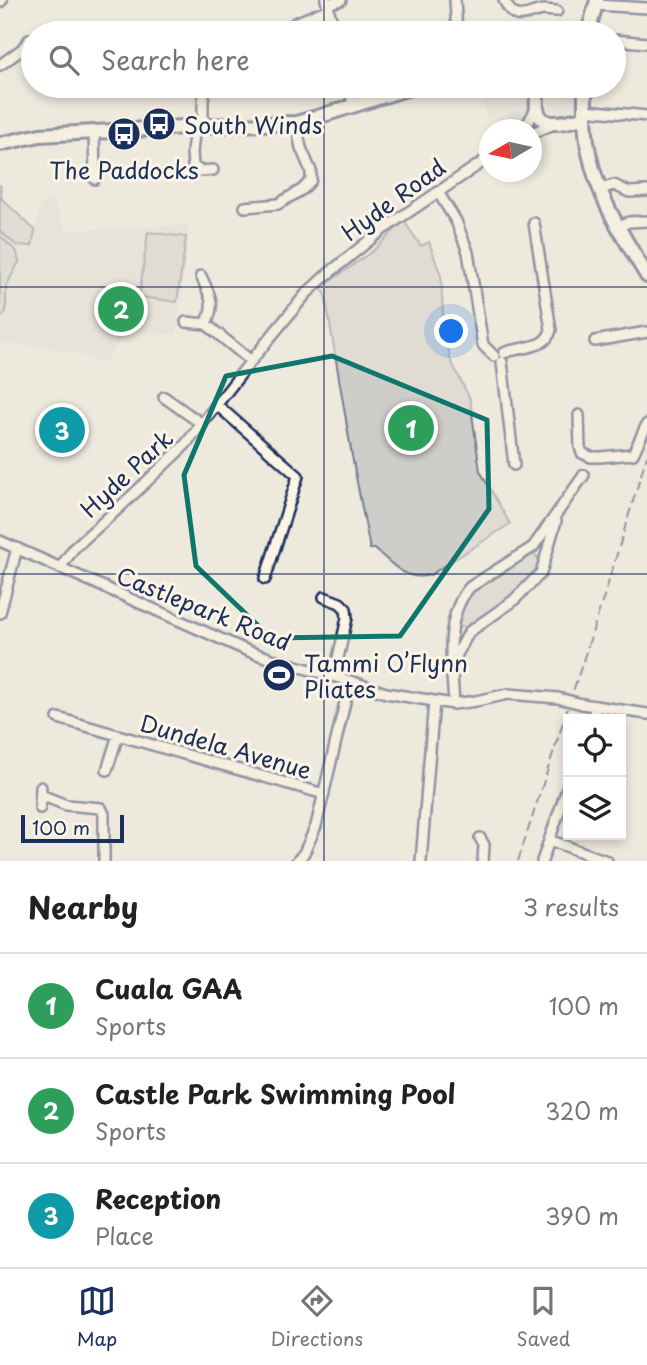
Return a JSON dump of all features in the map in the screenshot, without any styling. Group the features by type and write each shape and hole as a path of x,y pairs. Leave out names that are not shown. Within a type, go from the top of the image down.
{"main road":[{"path":"591,21 596,3"},
{"path":"0,144 40,135 296,123 379,98"},
{"path":"537,98 537,107 541,118 546,122 554,124 585,114"},
{"path":"585,98 590,159 600,189 647,276"}],"street":[{"path":"299,21 341,0"},
{"path":"455,0 456,21"},
{"path":"504,0 517,15 525,16 543,10 556,11"},
{"path":"596,3 647,8"},
{"path":"626,41 647,43"},
{"path":"0,65 21,50"},
{"path":"203,98 192,152 193,166 200,171 213,170"},
{"path":"352,98 354,106"},
{"path":"530,119 537,107"},
{"path":"585,114 647,116"},
{"path":"245,208 278,204 311,180 300,148 296,123"},
{"path":"542,129 554,124"},
{"path":"94,133 95,179"},
{"name":"Hyde Road","path":"323,278 382,230 479,163"},
{"path":"600,189 614,185 629,192 647,191"},
{"path":"438,192 456,220 468,252 482,345 500,357 514,465"},
{"path":"619,226 629,222 647,221"},
{"path":"500,357 538,345 550,334 534,223"},
{"path":"201,276 211,301 211,313 206,324"},
{"name":"Hyde Park","path":"60,568 70,551 162,469 185,444 251,361 323,278"},
{"path":"186,322 206,324 251,361"},
{"path":"595,341 647,332"},
{"path":"164,397 202,424"},
{"path":"217,405 298,476 265,579"},
{"path":"579,415 580,447 582,453 591,457 633,454 647,424"},
{"path":"454,704 452,627 462,596 470,587 533,547 584,475"},
{"path":"452,663 469,632 513,601 541,573 559,512"},
{"name":"Castlepark Road","path":"0,541 248,651 386,692 454,704 508,694 558,698 647,713"},
{"path":"533,547 547,553"},
{"path":"0,613 17,548"},
{"path":"324,597 340,603 346,609 347,618 334,676"},
{"path":"452,627 469,632"},
{"path":"297,861 310,840 324,794 350,681"},
{"path":"421,861 434,701"},
{"path":"594,714 596,706"},
{"name":"Dundela Avenue","path":"58,718 324,794"},
{"name":"Dundela Avenue","path":"107,770 118,735"},
{"path":"40,808 41,791 66,804 101,808 104,814 104,861"},
{"path":"542,861 563,800"},
{"path":"480,838 485,845 483,861"},
{"path":"549,840 607,861"}],"highlighted area":[{"path":"332,356 487,420 489,509 400,636 271,638 196,566 184,475 226,376"}],"shaded area":[{"path":"484,98 529,98 524,119 509,119 506,111 486,118"},
{"path":"547,98 592,98 591,109 569,109 551,116"},
{"path":"0,184 2,199 35,230 32,246 16,245 0,231"},
{"path":"51,199 67,230 188,225 176,335 128,330 103,364 67,351 0,344 0,231 16,245 31,246 40,205"},
{"path":"404,221 421,246 429,242 441,276 443,314 450,359 470,399 480,471 510,524 430,575 421,577 407,574 375,549 370,549 325,294 321,288 374,250"},
{"path":"148,232 186,237 177,302 139,297"},
{"path":"0,236 17,252 19,262 6,286 6,312 0,319"},
{"path":"529,553 538,557 538,566 523,587 467,628 459,626 456,622 466,594"}],"railway":[{"path":"518,861 647,455"}],"place":[{"name":"South Winds","path":"159,124"},
{"name":"The Paddocks","path":"124,134"},
{"name":"Castle Park Swimming Pool","path":"121,309"},
{"name":"Cuala GAA","path":"411,428"},
{"name":"Reception","path":"62,430"},
{"name":"Tammi O’Flynn Pliates","path":"279,675"}]}
